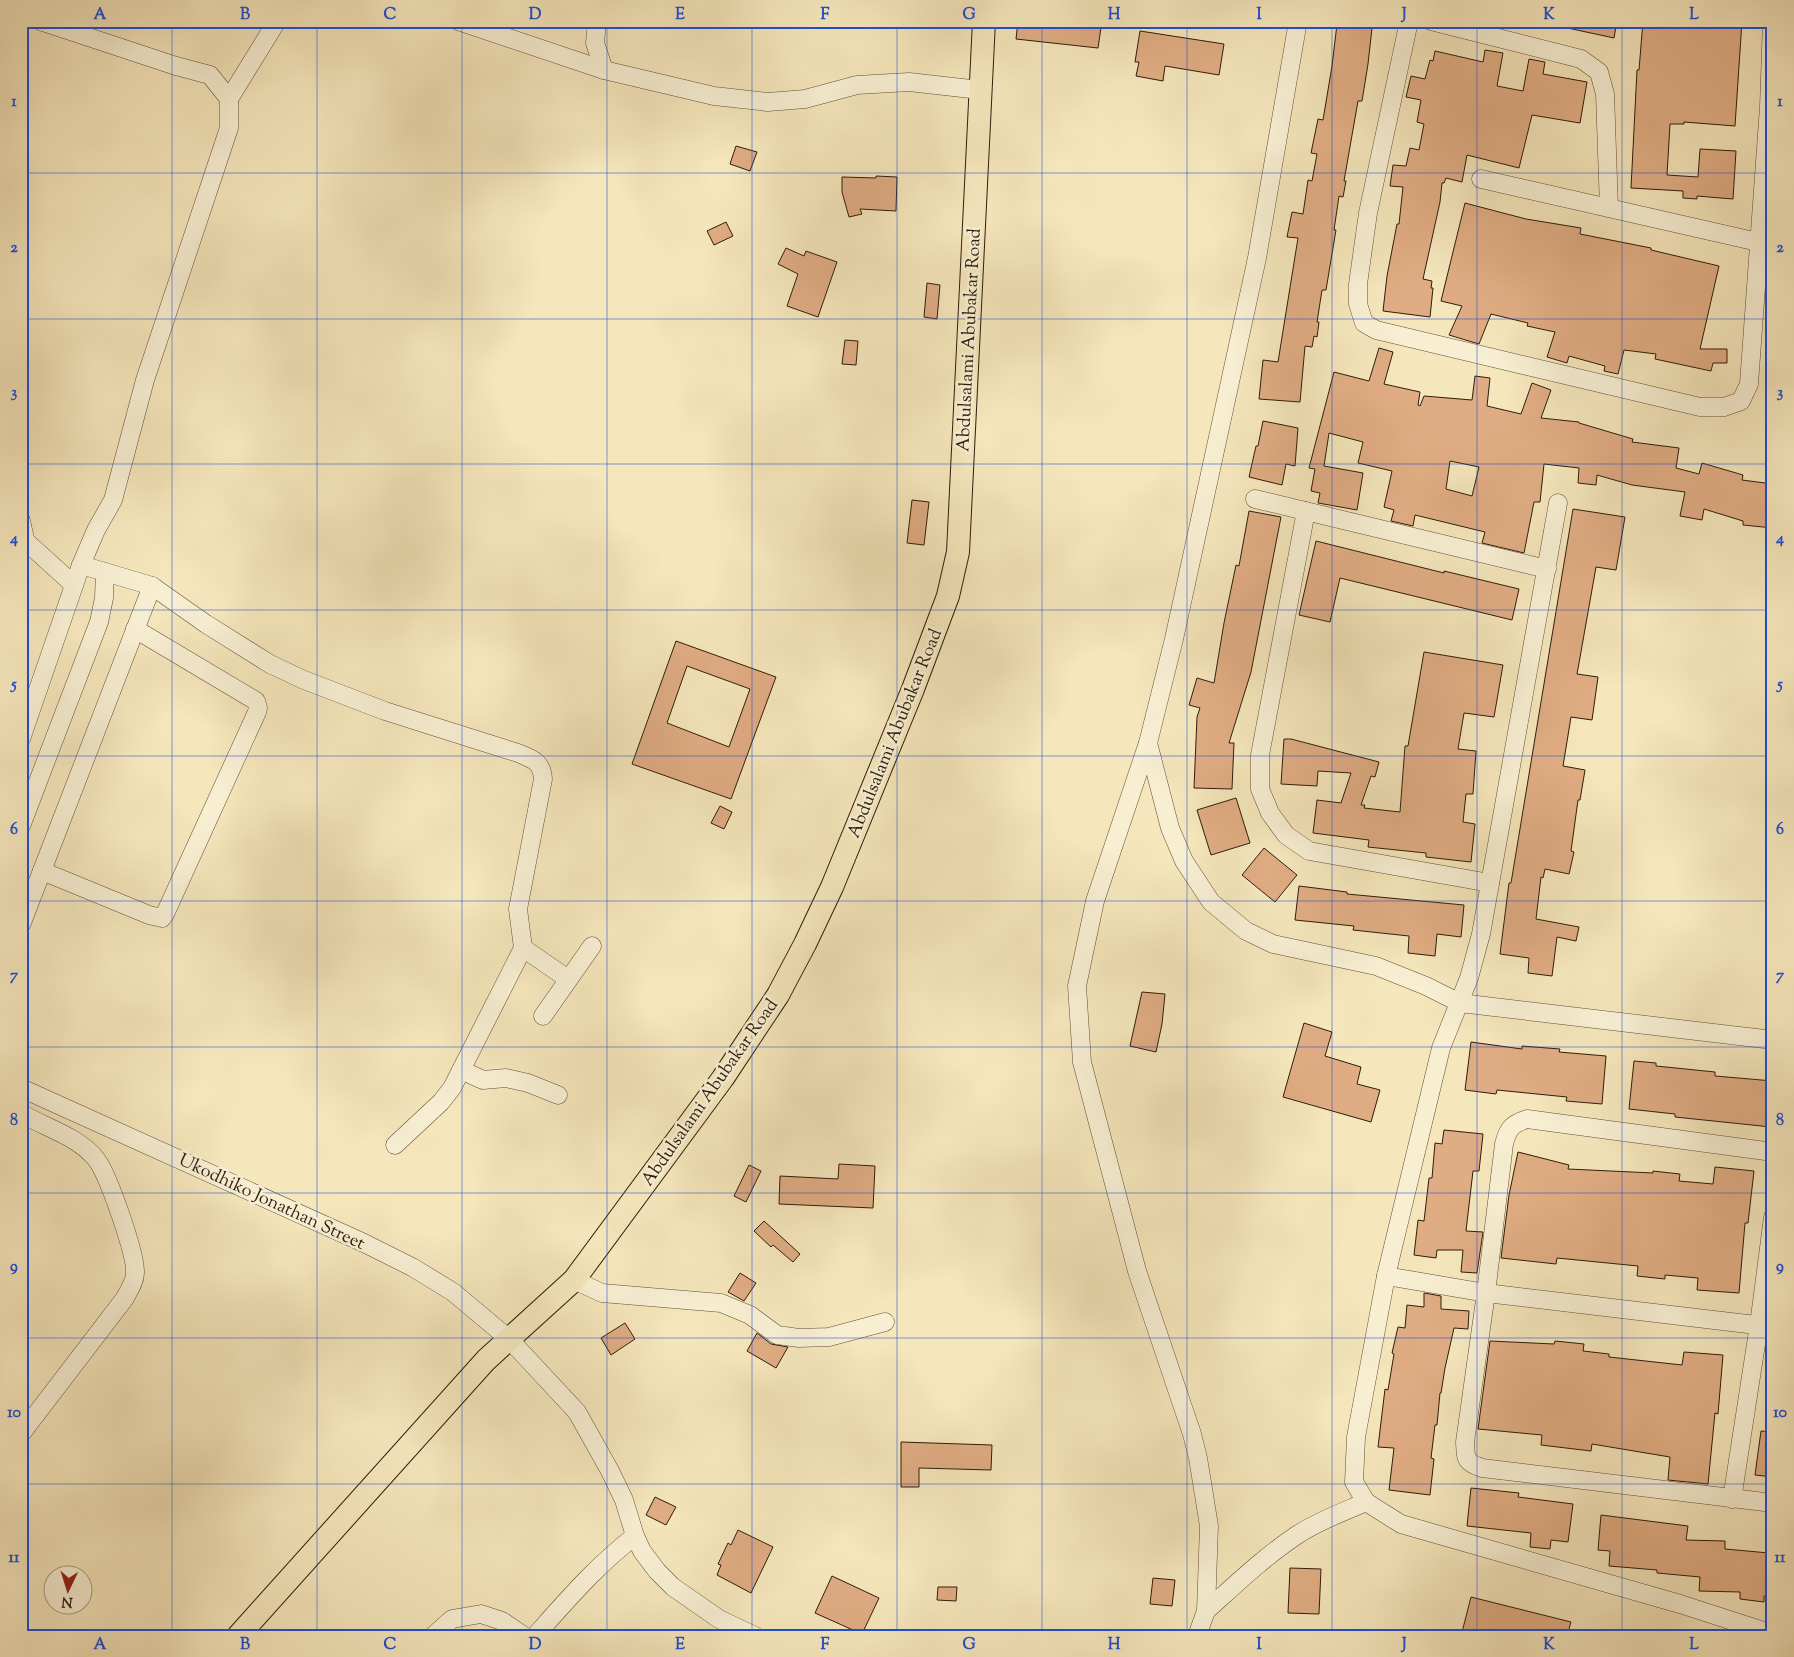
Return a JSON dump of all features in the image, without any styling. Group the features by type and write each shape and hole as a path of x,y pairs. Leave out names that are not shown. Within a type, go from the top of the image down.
{"main road":[{"name":"Abdulsalami Abubakar Road","path":"238,1636 486,1360 574,1280 723,1078 787,978 832,887 913,689 948,596 958,552 984,21"}],"street":[{"path":"40,21 176,66 210,75 229,99"},
{"path":"21,739 81,565 96,530 112,500 145,380 229,128 229,99 277,21"},
{"path":"458,21 604,70 714,96 768,102 805,99 857,86 909,82 980,90"},
{"path":"597,21 595,42 604,70"},
{"path":"1197,1636 1206,1611 1209,1526 1198,1458 1192,1434 1137,1271 1082,1062 1077,986 1095,900 1148,743 1174,639 1257,258 1298,21"},
{"path":"1409,21 1368,213 1358,284 1358,304 1364,323 1376,330 1700,407 1724,407 1741,401 1749,384 1769,107 1772,21"},
{"path":"1431,21 1581,59 1599,72 1605,94 1609,208"},
{"path":"1481,179 1758,242"},
{"path":"1255,499 1546,568"},
{"path":"1558,503 1476,956 1460,1003 1449,1024 1441,1048 1386,1276 1356,1437 1354,1482 1366,1502 1401,1524 1680,1604 1773,1634"},
{"path":"1306,511 1260,755 1260,789 1270,813 1286,835 1309,851 1490,883"},
{"path":"21,521 23,538 74,585"},
{"path":"81,565 152,586 206,624 270,664 295,676 385,711 518,753 539,764 543,771 518,909 523,948 452,1088 441,1102 395,1145"},
{"path":"21,826 99,622 104,598 105,572"},
{"path":"21,925 152,586"},
{"path":"42,871 149,915 162,918 257,712 256,701 135,629"},
{"path":"1148,743 1170,828 1184,861 1211,902 1246,931 1273,944 1376,966 1426,986 1460,1003 1773,1040"},
{"path":"543,1016 592,946"},
{"path":"523,948 568,979"},
{"path":"461,1070 483,1080 506,1078 528,1083 558,1095"},
{"name":"Ukodhiko Jonathan Street","path":"21,1088 355,1238 412,1267 453,1292 509,1339 577,1412 624,1500 635,1536 642,1550 657,1571 673,1587 719,1619 755,1636"},
{"path":"21,1113 75,1141 95,1158 107,1178 131,1251 135,1272 134,1283 125,1298 21,1434"},
{"path":"1773,1152 1527,1120 1514,1124 1506,1134 1504,1144 1465,1442 1466,1456 1470,1463 1482,1468 1773,1503"},
{"path":"1732,1498 1766,1326 1773,1217"},
{"path":"1386,1276 1486,1293 1766,1326"},
{"path":"574,1280 602,1293 721,1304 750,1316 777,1335 799,1338 829,1337 885,1322"},
{"path":"1206,1611 1261,1562 1297,1535 1335,1515 1366,1502"},
{"path":"535,1636 588,1576 635,1536"},
{"path":"433,1636 452,1619 481,1614 502,1620 524,1636"}],"building":[{"path":"1018,21 1102,21 1098,48 1016,39"},
{"path":"1564,21 1617,21 1614,38 1563,27"},
{"path":"1643,21 1742,21 1735,126 1684,122 1684,124 1670,124 1667,175 1698,177 1700,149 1736,151 1733,199 1697,196 1697,199 1683,198 1683,191 1631,188 1637,70 1639,70"},
{"path":"1337,24 1372,28 1362,101 1358,101 1343,197 1339,196 1334,230 1336,230 1326,290 1322,290 1317,322 1319,322 1317,337 1314,336 1312,347 1305,346 1300,402 1259,399 1263,360 1278,362 1298,238 1287,237 1292,212 1303,214 1308,180 1312,181 1317,154 1311,153 1318,119 1323,120"},
{"path":"1140,31 1224,44 1219,75 1165,66 1163,81 1136,76 1139,62 1135,62"},
{"path":"1485,50 1503,53 1497,86 1523,91 1529,59 1545,62 1543,74 1587,82 1580,123 1532,115 1519,168 1467,155 1462,182 1446,178 1444,183 1442,183 1440,202 1423,279 1432,281 1430,317 1383,311 1387,276 1397,224 1399,224 1403,187 1390,186 1393,165 1406,166 1410,148 1419,150 1424,124 1417,122 1421,100 1406,97 1411,76 1425,79 1430,60 1433,61 1435,51 1483,62"},
{"path":"736,146 757,152 750,171 730,164"},
{"path":"876,176 897,177 896,211 860,209 862,214 849,217 842,192 842,177 876,178"},
{"path":"1465,203 1526,219 1581,228 1580,234 1651,248 1651,250 1719,266 1700,349 1727,349 1727,363 1713,363 1711,371 1655,359 1656,354 1624,350 1618,374 1604,371 1605,366 1569,356 1567,363 1547,357 1555,332 1527,326 1528,323 1491,314 1479,344 1449,335 1462,306 1441,301"},
{"path":"726,222 733,236 714,245 707,231"},
{"path":"786,248 804,256 806,251 837,262 818,317 787,306 798,274 778,264"},
{"path":"927,283 940,285 937,319 924,317"},
{"path":"845,340 858,341 856,365 842,364"},
{"path":"1379,348 1393,352 1384,384 1420,392 1418,405 1420,406 1424,396 1472,400 1475,376 1490,378 1487,406 1521,414 1532,383 1551,390 1541,418 1579,422 1633,439 1632,442 1679,448 1676,468 1699,474 1702,463 1743,475 1742,480 1773,484 1773,528 1743,525 1743,521 1704,509 1702,520 1680,516 1685,492 1632,485 1597,475 1596,485 1578,483 1579,468 1544,464 1540,502 1534,502 1524,553 1482,543 1485,532 1415,515 1413,526 1391,521 1394,510 1384,507 1392,471 1358,463 1363,442 1329,433 1324,466 1363,473 1357,510 1318,503 1320,493 1311,491 1315,469 1309,468 1334,372 1369,381","holes":["1450,461 1479,467 1472,496 1446,489"]},
{"path":"1263,421 1298,428 1295,466 1286,464 1282,485 1249,477"},
{"path":"912,500 929,502 924,545 907,543"},
{"path":"1573,509 1625,517 1616,570 1596,567 1577,674 1598,677 1592,720 1571,717 1563,766 1585,770 1580,800 1578,800 1571,851 1574,852 1569,874 1545,869 1543,878 1541,877 1536,919 1579,927 1576,941 1557,937 1552,976 1528,973 1529,958 1500,954 1509,883 1511,883"},
{"path":"1249,511 1281,517 1251,672 1229,743 1234,743 1232,789 1194,788 1197,717 1200,708 1189,705 1197,678 1214,683 1224,623 1236,565 1239,566"},
{"path":"1316,541 1444,573 1444,571 1519,589 1512,620 1340,578 1330,622 1299,615"},
{"path":"676,641 776,677 731,799 632,764","holes":["687,666 750,689 729,747 667,723"]},
{"path":"1424,652 1503,665 1494,717 1464,713 1458,749 1476,751 1473,794 1466,794 1463,822 1475,824 1471,862 1426,857 1426,853 1368,847 1369,840 1313,833 1317,800 1341,803 1351,773 1318,771 1317,786 1281,784 1284,739 1291,739 1379,762 1375,777 1371,776 1361,805 1365,805 1364,808 1400,812 1405,746 1408,746"},
{"path":"1236,798 1250,843 1211,855 1197,810"},
{"path":"720,806 732,812 724,829 711,823"},
{"path":"1264,848 1297,875 1275,902 1242,875"},
{"path":"1299,886 1347,892 1347,894 1464,905 1461,937 1437,934 1435,956 1408,953 1409,936 1353,930 1354,926 1295,920"},
{"path":"1142,992 1165,994 1162,1024 1156,1052 1130,1046"},
{"path":"1304,1023 1332,1032 1325,1056 1361,1067 1357,1084 1380,1090 1371,1122 1283,1097"},
{"path":"1471,1042 1522,1049 1522,1046 1560,1049 1559,1052 1606,1056 1602,1104 1566,1101 1567,1097 1497,1090 1496,1094 1465,1090"},
{"path":"1634,1061 1656,1063 1656,1066 1715,1072 1715,1076 1773,1081 1771,1127 1675,1117 1675,1114 1629,1109"},
{"path":"1444,1130 1483,1134 1479,1171 1473,1171 1466,1231 1483,1232 1477,1273 1461,1272 1463,1250 1437,1250 1436,1258 1414,1255 1418,1220 1424,1221 1429,1178 1432,1178 1435,1143 1442,1144"},
{"path":"1518,1152 1569,1165 1568,1169 1653,1173 1653,1171 1680,1174 1679,1181 1713,1184 1715,1167 1754,1171 1748,1223 1745,1223 1739,1293 1697,1290 1698,1278 1665,1275 1665,1279 1637,1276 1638,1266 1557,1258 1556,1264 1501,1258 1509,1195"},
{"path":"839,1164 875,1166 873,1208 779,1204 780,1176 838,1179"},
{"path":"749,1165 761,1171 746,1202 734,1196"},
{"path":"764,1221 800,1254 793,1262 773,1245 771,1247 754,1231"},
{"path":"740,1273 756,1283 744,1301 728,1292"},
{"path":"1424,1293 1441,1296 1441,1309 1469,1311 1468,1329 1454,1328 1445,1368 1431,1458 1434,1459 1430,1495 1389,1490 1394,1448 1378,1447 1385,1389 1388,1390 1394,1354 1392,1353 1398,1327 1405,1328 1407,1305 1424,1307"},
{"path":"625,1323 635,1339 611,1355 601,1338"},
{"path":"757,1333 771,1344 788,1347 776,1368 747,1351"},
{"path":"1490,1341 1554,1344 1555,1341 1584,1344 1583,1351 1609,1354 1609,1357 1682,1365 1684,1352 1723,1355 1718,1414 1715,1413 1708,1484 1668,1480 1670,1457 1592,1444 1591,1451 1541,1445 1542,1435 1478,1429"},
{"path":"1761,1431 1773,1432 1773,1477 1755,1475"},
{"path":"901,1442 992,1445 991,1470 919,1468 919,1487 901,1487"},
{"path":"1471,1488 1519,1493 1518,1497 1573,1504 1568,1542 1551,1540 1550,1549 1530,1547 1531,1533 1467,1526"},
{"path":"655,1497 676,1507 666,1525 646,1515"},
{"path":"1601,1515 1688,1526 1686,1540 1725,1541 1725,1549 1769,1553 1768,1563 1773,1563 1773,1597 1764,1596 1764,1602 1740,1599 1740,1592 1699,1591 1700,1577 1657,1573 1657,1570 1609,1566 1610,1551 1598,1550"},
{"path":"738,1530 773,1547 751,1593 717,1575 721,1565 718,1564 728,1543 731,1545"},
{"path":"1290,1568 1321,1569 1319,1614 1288,1613"},
{"path":"832,1576 879,1598 862,1634 815,1613"},
{"path":"1153,1578 1175,1580 1172,1606 1150,1604"},
{"path":"938,1587 957,1587 956,1601 937,1600"},
{"path":"1471,1597 1571,1622 1567,1636 1461,1636"}]}
